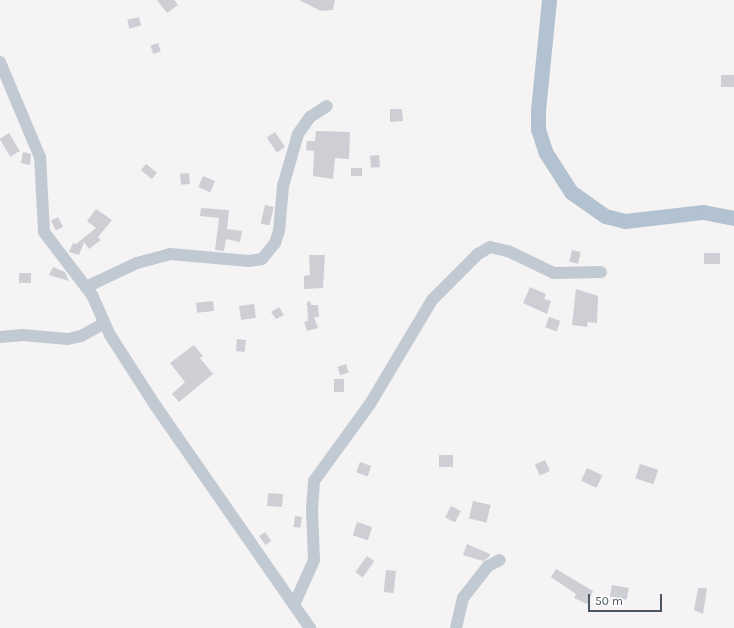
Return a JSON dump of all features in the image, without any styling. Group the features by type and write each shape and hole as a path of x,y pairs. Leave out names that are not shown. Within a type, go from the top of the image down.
{"main road":[{"path":"549,0 538,110 538,129 546,153 571,192 605,216 625,221 703,212 734,218"}],"street":[{"path":"0,62 40,157 44,232 86,287 104,323 156,405 310,628"},
{"path":"86,287 137,263 170,254 249,261 262,259 275,243 279,231 283,186 298,134 310,117 327,106"},
{"path":"294,605 314,560 312,489 314,481 370,404 432,300 478,254 490,247 508,251 554,273 601,272"},
{"path":"0,337 23,335 68,339 81,336 104,323"},
{"path":"456,628 463,598 488,566 500,560"}],"building":[{"path":"157,0 174,0 178,5 167,13"},
{"path":"299,0 335,0 333,10 321,11"},
{"path":"139,17 141,26 129,28 127,20"},
{"path":"158,43 161,52 153,54 150,45"},
{"path":"721,75 734,75 734,87 721,87"},
{"path":"390,109 402,109 403,121 390,122"},
{"path":"316,131 350,132 349,159 335,158 333,179 313,176 314,151 306,150 307,141 315,141"},
{"path":"275,132 285,147 277,153 267,138"},
{"path":"9,133 20,151 10,157 0,139"},
{"path":"23,152 31,154 30,165 21,163"},
{"path":"379,155 380,167 371,168 370,156"},
{"path":"146,164 157,173 152,179 141,170"},
{"path":"351,168 362,168 362,176 351,176"},
{"path":"189,173 190,184 181,185 180,174"},
{"path":"203,176 215,181 210,192 198,187"},
{"path":"265,205 274,207 269,226 261,224"},
{"path":"201,208 229,210 227,229 242,231 240,242 226,239 224,251 215,250 219,218 200,216"},
{"path":"96,209 112,220 98,237 101,240 89,249 84,242 79,255 69,252 73,243 76,244 96,228 87,221"},
{"path":"58,217 63,227 56,230 51,221"},
{"path":"572,250 581,252 578,264 569,262"},
{"path":"704,253 720,253 720,264 704,264"},
{"path":"309,255 325,255 323,288 304,289 304,276 310,275"},
{"path":"53,267 65,272 69,281 49,275"},
{"path":"19,273 31,273 31,283 19,283"},
{"path":"530,287 546,294 544,299 551,301 547,314 523,303"},
{"path":"576,289 598,296 597,323 588,322 587,327 572,325"},
{"path":"213,301 214,311 197,313 196,303"},
{"path":"310,301 311,305 318,305 319,317 314,317 318,328 307,331 304,322 308,321 307,302"},
{"path":"254,304 256,318 241,320 239,306"},
{"path":"279,307 284,315 276,319 271,312"},
{"path":"549,317 560,321 557,331 545,327"},
{"path":"237,339 246,340 245,352 236,351"},
{"path":"194,345 203,356 200,358 213,374 179,402 172,394 185,382 170,363"},
{"path":"346,364 349,373 340,375 337,367"},
{"path":"334,379 344,379 344,392 334,392"},
{"path":"439,455 453,455 453,467 439,467"},
{"path":"545,460 550,471 540,475 535,464"},
{"path":"360,462 371,466 368,476 356,472"},
{"path":"640,464 658,470 653,484 635,478"},
{"path":"587,468 602,475 596,488 581,481"},
{"path":"268,493 283,494 282,507 267,506"},
{"path":"473,501 491,505 486,523 469,519"},
{"path":"451,506 461,511 455,523 445,518"},
{"path":"295,516 302,517 300,528 293,527"},
{"path":"357,522 372,527 368,540 353,535"},
{"path":"265,532 271,541 265,545 259,536"},
{"path":"467,544 490,554 489,557 483,561 463,555"},
{"path":"367,556 374,561 363,577 355,572"},
{"path":"556,569 593,591 587,604 574,598 576,594 551,577"},
{"path":"386,570 396,571 394,593 384,592"},
{"path":"612,585 629,588 627,600 610,597"},
{"path":"698,588 707,588 703,614 694,610"}]}
